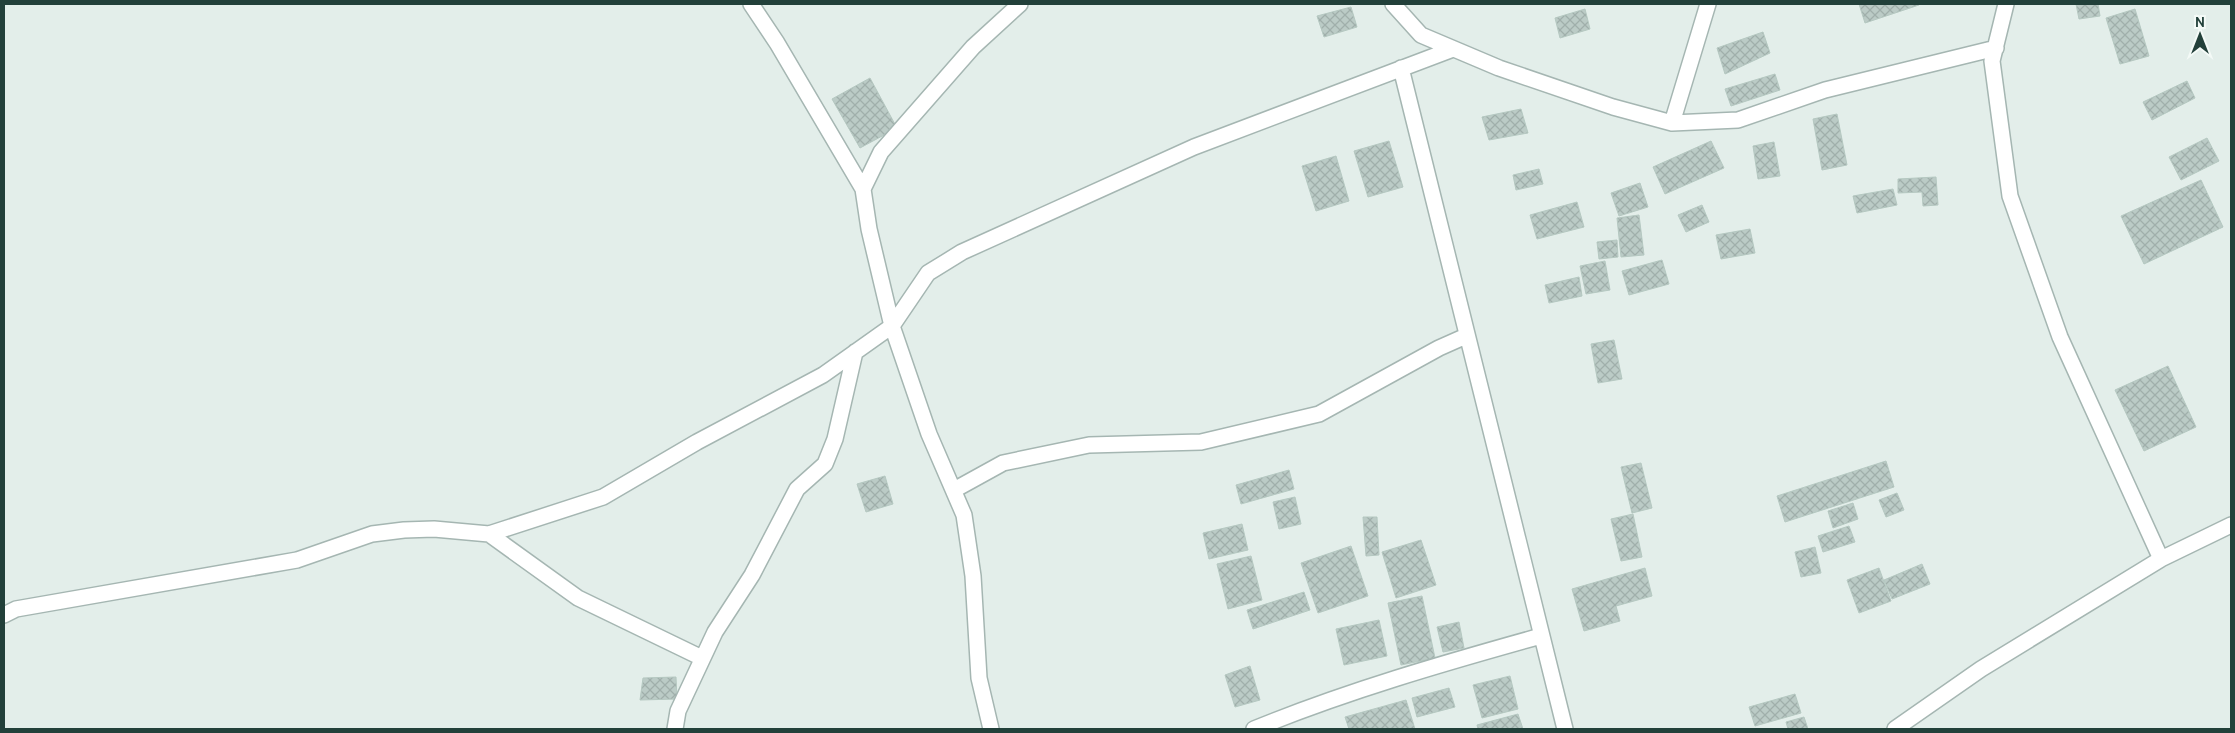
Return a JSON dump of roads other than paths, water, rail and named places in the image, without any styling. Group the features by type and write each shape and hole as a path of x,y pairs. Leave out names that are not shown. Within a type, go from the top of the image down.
{"street":[{"path":"751,4 777,43 863,189 869,229 892,326 930,434 964,515 973,576 979,678 991,729"},
{"path":"863,189 881,152 973,47 1020,4"},
{"path":"1393,4 1421,34 1499,68 1613,108 1672,123 1738,120 1825,90 1996,48"},
{"path":"1672,123 1708,4"},
{"path":"2006,4 1992,61 2010,196 2060,337 2161,559"},
{"path":"4,615 16,609 297,560 372,534 434,529 489,534 603,497 697,442 823,375 892,326 928,273 962,252 1194,146 1453,48"},
{"path":"1401,68 1565,729"},
{"path":"954,490 1003,463 1089,445 1201,442 1319,414 1430,352 1466,336"},
{"path":"675,729 678,711 715,632 752,576 797,489 826,464 835,440 855,352"},
{"path":"1896,729 1981,669 2161,559 2231,524"},
{"path":"489,534 578,598 702,658"},
{"path":"1254,729 1311,706 1449,662 1541,636"}]}
